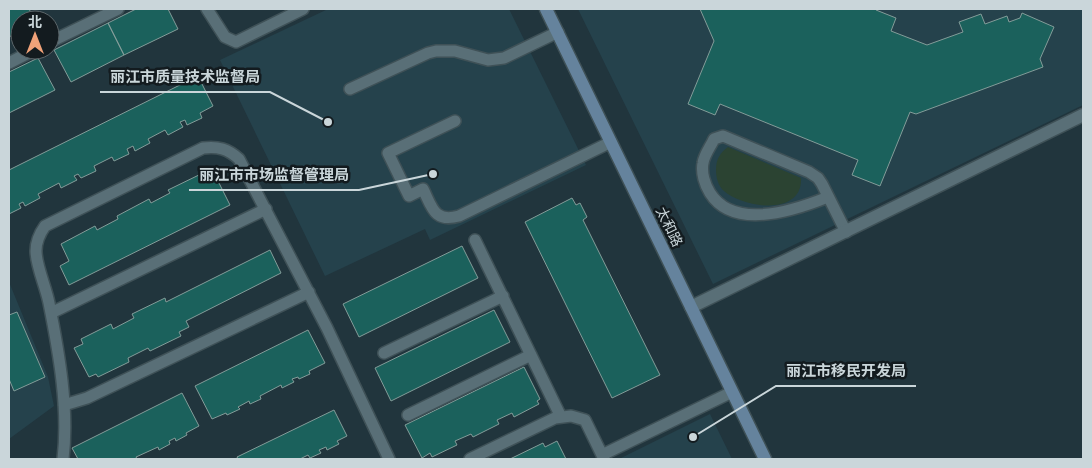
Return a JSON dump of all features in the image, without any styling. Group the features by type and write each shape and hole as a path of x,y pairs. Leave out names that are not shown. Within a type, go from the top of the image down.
{"street":[{"name":"太和路","path":"546,9 765,459"},
{"path":"691,308 1083,115"}],"lane":[{"path":"60,37 118,9"},
{"path":"207,9 225,36 236,42 303,9"},
{"path":"350,89 428,53 444,50 467,53 488,60 504,58 558,32"},
{"path":"455,121 388,154 409,196 423,189 435,212 444,218 459,216 611,142"},
{"path":"828,197 806,206 783,212 765,214 737,212 727,209 711,195 706,185 702,163 714,139 723,136 810,172 822,184 846,232"},
{"path":"63,459 65,433 64,405 51,313 37,258 36,250 40,234 46,226 203,148 218,147 233,153 239,159 327,328 389,459"},
{"path":"51,313 266,209"},
{"path":"476,240 561,418"},
{"path":"64,405 87,398 309,292"},
{"path":"384,353 503,296"},
{"path":"408,414 532,355"},
{"path":"470,459 556,418 572,416 585,420 603,457 732,392"}],"shaded area":[{"path":"328,9 509,9 586,165 430,240 425,229 325,276 220,60"},
{"path":"578,9 1083,9 1083,105 713,284"},
{"path":"9,282 48,377 54,406 9,439"},
{"path":"710,414 732,459 619,459"}],"green space":[{"path":"728,147 801,178 799,190 792,199 783,204 770,206 744,202 733,197 720,187 716,173 719,157"}],"building":[{"path":"9,9 29,9 10,10 9,37"},
{"path":"136,9 168,9 178,29 124,55 108,23"},
{"path":"700,9 877,9 896,18 891,31 927,45 963,32 959,22 981,14 985,24 1007,16 1009,22 1020,18 1022,13 1054,27 1040,59 1043,67 916,114 910,112 880,186 852,175 858,160 720,104 715,115 688,104 714,41"},
{"path":"108,23 124,55 71,82 59,60 60,47"},
{"path":"34,60 39,60 55,90 9,113 9,72"},
{"path":"198,76 213,106 200,113 202,118 187,125 185,120 180,122 183,127 168,135 165,130 148,139 150,143 135,151 133,146 127,149 129,154 114,161 112,157 94,166 96,171 81,178 78,174 74,176 77,180 61,188 59,183 38,194 40,198 25,206 23,202 19,204 21,208 9,214 9,170"},
{"path":"213,171 230,205 69,285 60,266 69,261 61,244 95,226 97,230 118,219 117,216 149,199 151,203 170,193 168,190 203,173 204,176"},
{"path":"572,198 576,205 580,203 587,217 583,220 660,375 612,398 525,222"},
{"path":"462,246 478,278 359,337 343,304"},
{"path":"270,250 281,273 186,321 189,327 179,332 181,336 150,351 148,348 128,358 129,362 98,377 96,374 89,377 74,348 83,344 81,339 111,324 113,329 134,318 132,314 165,298 166,302"},
{"path":"494,310 510,342 391,401 375,368"},
{"path":"17,312 45,377 14,391 9,379 9,315"},
{"path":"308,330 325,363 309,371 310,374 299,379 298,377 292,379 294,382 282,388 281,385 260,396 261,399 250,404 249,401 238,407 240,409 212,419 195,386"},
{"path":"524,367 540,399 537,401 539,404 514,417 512,413 497,420 499,424 473,437 471,434 455,441 457,445 432,457 430,453 422,458 405,425"},
{"path":"182,393 199,426 186,433 187,435 176,441 175,438 169,441 170,444 159,450 158,447 136,457 137,459 78,459 72,448"},
{"path":"334,410 347,436 337,441 339,444 327,450 326,447 319,450 321,453 310,458 308,455 300,459 238,459 237,457"},
{"path":"557,441 566,459 510,459 543,443 545,447"}],"place":[{"name":"丽江市质量技术监督局","path":"328,122"},
{"name":"丽江市市场监督管理局","path":"433,174"},
{"name":"丽江市移民开发局","path":"693,437"}]}
